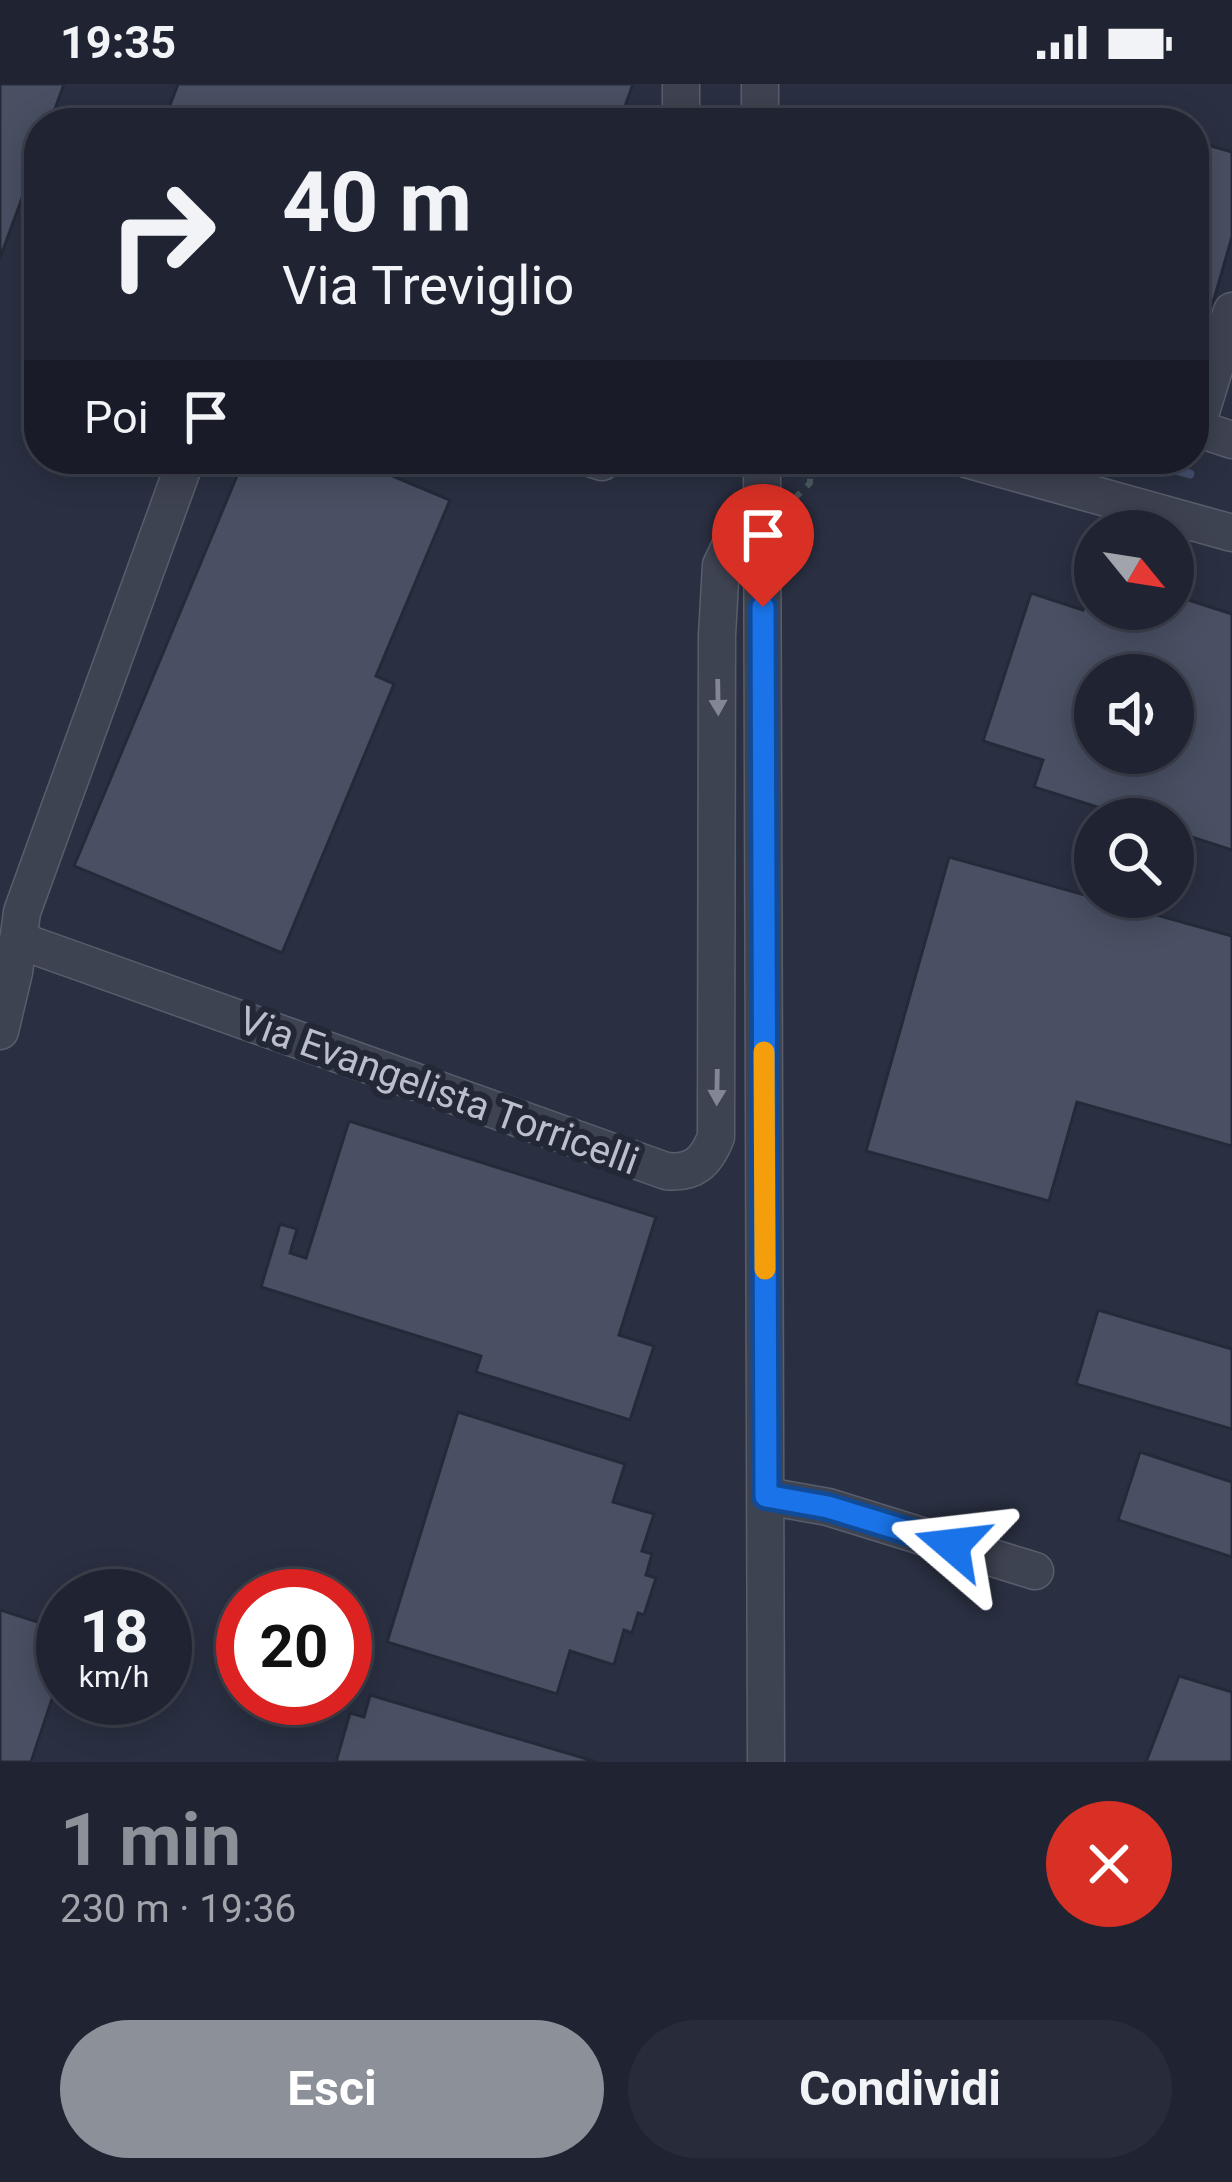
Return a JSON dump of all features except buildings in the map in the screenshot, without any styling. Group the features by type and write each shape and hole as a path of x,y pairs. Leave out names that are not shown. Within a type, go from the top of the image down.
{"street":[{"path":"1209,386 1232,311"},
{"path":"0,1031 22,911 181,474"},
{"path":"762,474 766,1762"},
{"path":"1021,474 1232,532"},
{"name":"Via Evangelista Torricelli","path":"18,940 652,1167 679,1173 692,1170 707,1159 716,1137 721,565 738,530 763,513"},
{"path":"766,1496 828,1507 1035,1570"}],"slow traffic":[{"path":"764,1052 765,1269"}],"route":[{"path":"763,607 766,1496 828,1507 952,1545"}]}
